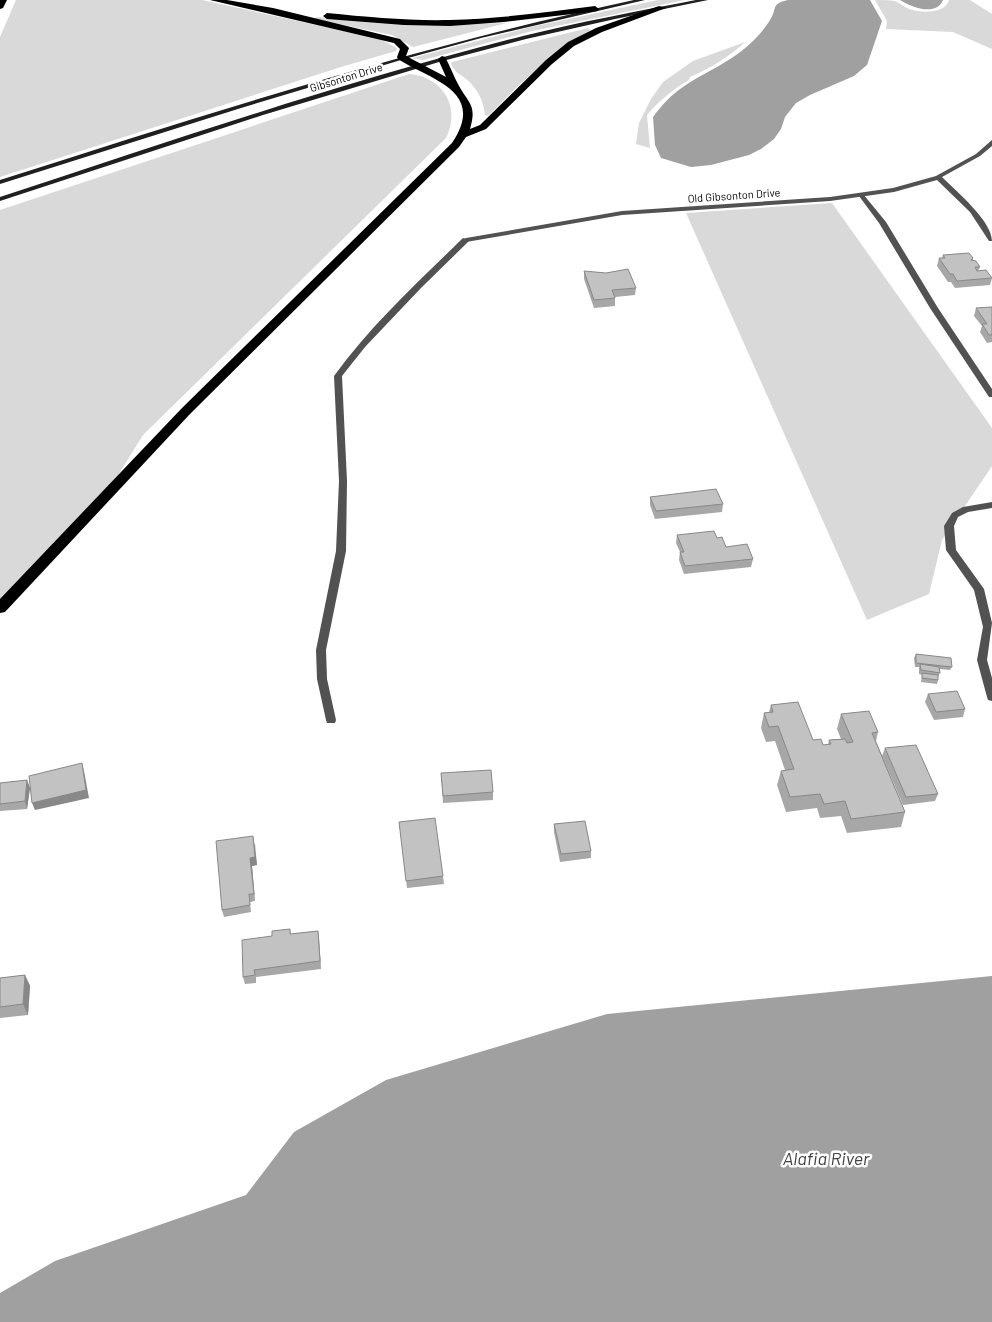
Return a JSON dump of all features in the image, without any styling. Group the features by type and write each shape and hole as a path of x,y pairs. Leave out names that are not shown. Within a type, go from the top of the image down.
{"highway":[{"path":"0,6 3,0"},
{"path":"214,0 273,11 397,42 405,48 401,57 414,66 454,86"},
{"path":"464,135 483,127 549,62 572,44 599,30 662,8"},
{"path":"273,11 391,21 448,23 479,22 594,9"},
{"path":"0,608 186,411 456,145 464,135 469,116 464,100 454,86 452,77 442,58"}],"main road":[{"name":"Gibsonton Drive","path":"0,182 401,57 486,34 642,0"},
{"name":"Gibsonton Drive","path":"0,199 442,58 546,32 705,0"}],"street":[{"name":"Old Gibsonton Drive","path":"332,720 322,679 321,650 341,550 343,481 338,376 362,345 418,286 466,240 622,213 830,199 894,190 938,177 978,155 992,142"},
{"path":"938,177 972,211 992,238"},
{"path":"861,195 882,222 934,308 992,395"},
{"path":"992,505 966,509 955,515 949,526 951,550 979,589 988,627 982,660 992,697"}],"shaded area":[{"path":"16,0 202,0 380,39 397,48 396,51 0,177 0,37"},
{"path":"658,0 685,0 532,31 423,60 412,58 531,27"},
{"path":"875,0 895,1 906,8 928,12 939,10 949,0 970,0 992,14 992,49 953,32 886,29 887,21"},
{"path":"317,17 421,25 507,23 413,47 392,35 314,19"},
{"path":"588,28 591,30 550,58 489,115 485,116 483,105 476,90 451,64 452,62"},
{"path":"745,42 719,62 690,77 689,80 662,100 647,115 650,148 636,144 639,123 651,99 663,82 693,61"},
{"path":"409,74 421,76 432,81 446,96 450,105 451,116 446,138 143,435 107,493 0,602 0,210"},
{"path":"832,203 992,428 992,466 942,540 929,594 867,620 686,213"}],"water":[{"path":"788,0 870,0 882,21 867,65 854,76 796,103 785,117 781,129 774,139 749,155 711,165 691,167 661,158 655,145 653,117 656,113 679,90 728,61 745,48 766,25 775,7 779,3"},
{"path":"900,0 943,0 935,8 923,9"},
{"name":"Alafia River","path":"992,976 992,1322 0,1322 0,1293 55,1261 246,1195 294,1132 386,1080 607,1014"}],"building":[{"path":"969,253 973,258 971,260 976,261 980,267 975,267 977,271 986,270 992,278 957,281 939,258 945,258 943,255"},
{"path":"628,269 636,288 612,290 615,298 594,300 584,271 606,273"},
{"path":"992,307 992,335 989,335 982,324 987,324 976,308"},
{"path":"716,489 723,504 656,511 650,497"},
{"path":"714,531 717,538 722,537 726,547 747,544 753,559 685,566 680,552 684,552 677,535"},
{"path":"916,654 951,658 952,667 916,663"},
{"path":"920,664 939,667 940,673 921,670"},
{"path":"922,673 938,675 938,680 922,678"},
{"path":"957,691 965,709 936,712 928,694"},
{"path":"798,702 813,740 821,739 823,745 831,744 829,740 845,739 847,743 853,742 841,714 869,711 878,732 872,733 905,812 851,819 845,801 824,804 820,794 790,797 781,771 794,769 778,726 769,727 764,713 773,712 771,705"},
{"path":"916,745 938,794 906,797 885,748"},
{"path":"82,763 86,790 32,803 29,776"},
{"path":"491,770 493,792 443,796 441,773"},
{"path":"27,780 25,801 0,804 0,783"},
{"path":"435,818 443,876 406,881 399,822"},
{"path":"585,821 591,851 561,854 554,824"},
{"path":"253,836 255,857 250,858 254,894 249,894 250,905 222,910 216,841"},
{"path":"290,929 290,934 318,931 320,961 254,970 255,975 243,977 242,940 272,936 272,931"},
{"path":"25,975 23,1004 0,1007 0,978"}]}
